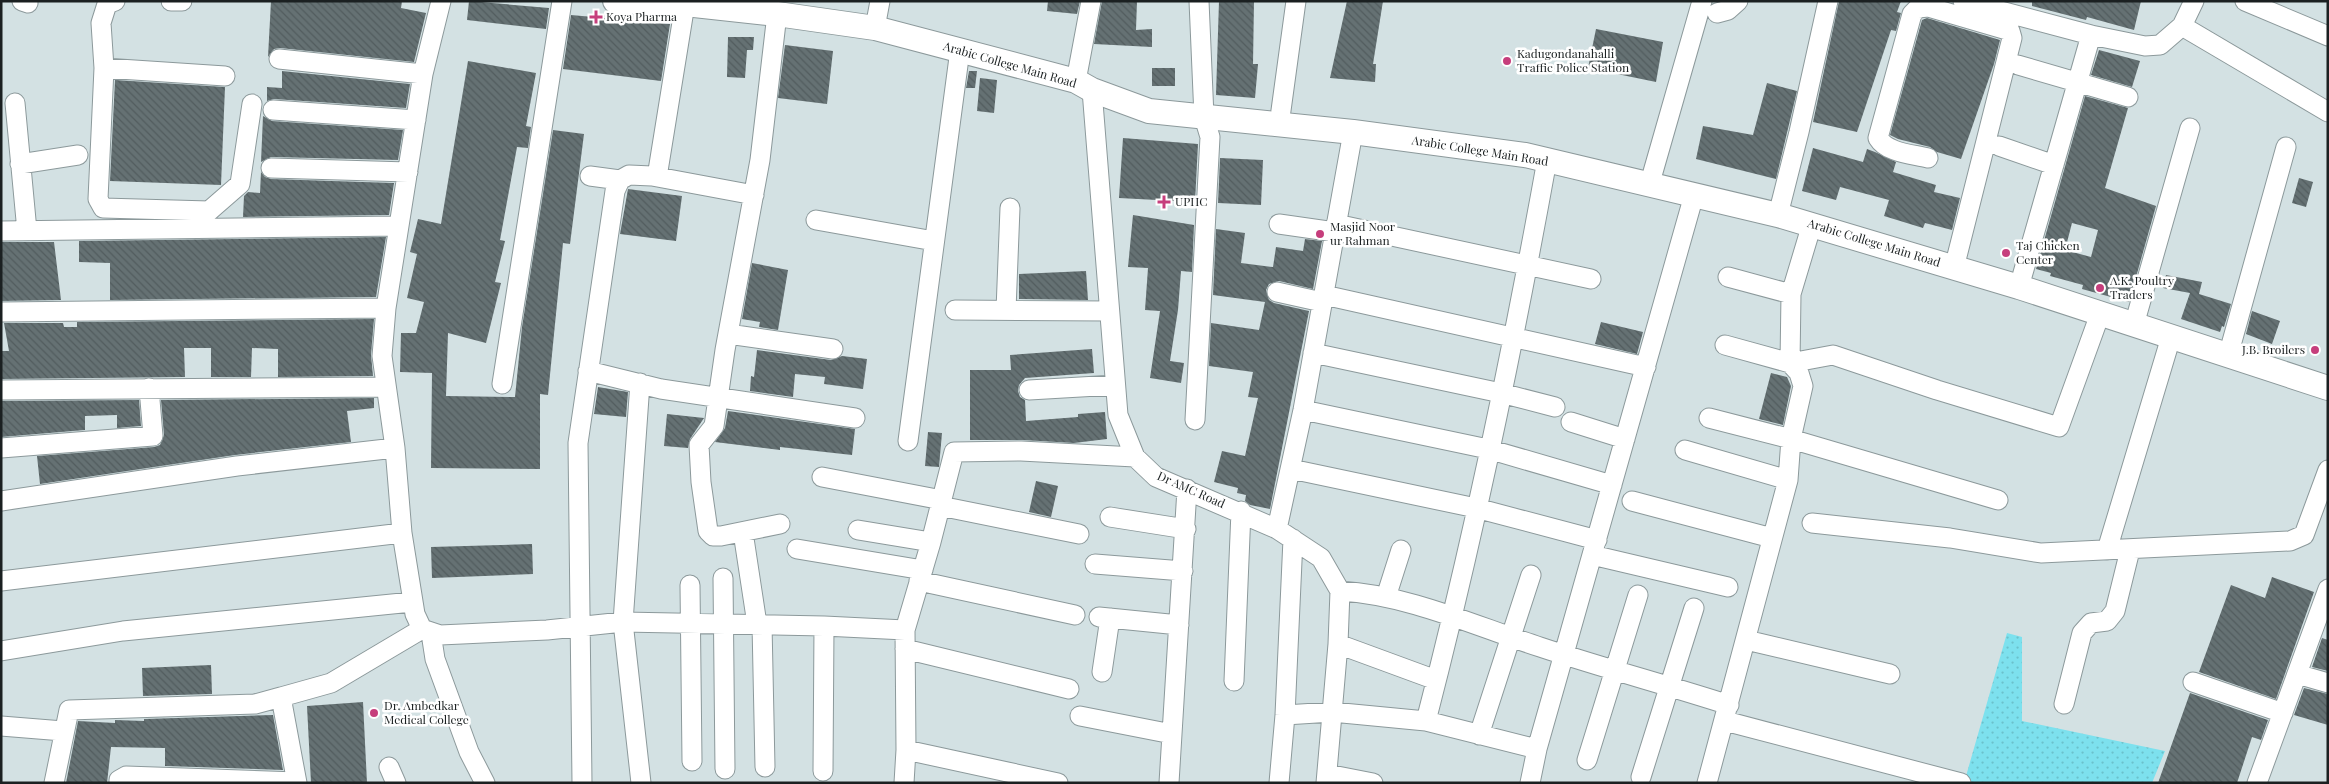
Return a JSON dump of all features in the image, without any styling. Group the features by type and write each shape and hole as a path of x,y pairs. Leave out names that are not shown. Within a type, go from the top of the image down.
{"main road":[{"name":"Arabic College Main Road","path":"615,1 685,4 778,14 874,28 960,50 1084,86 1149,111 1353,132 1525,155 1812,224 2018,287 2328,388"}],"street":[{"path":"115,1 107,4 101,23 104,68 98,199 103,208 209,211 240,184 252,104"},
{"path":"171,1 182,1"},
{"path":"441,1 422,74 386,308 382,356 384,387 395,448 402,533 412,602 417,622 426,631 469,752 485,783"},
{"path":"502,384 562,1"},
{"path":"874,28 880,1"},
{"name":"Dr AMC Road","path":"1091,1 1084,86 1109,312 1118,415 1135,456 1156,476 1241,512 1285,534 1321,558 1340,591"},
{"path":"1195,420 1210,137 1204,117 1199,1"},
{"path":"1279,125 1296,1"},
{"path":"1649,186 1702,1"},
{"path":"1717,13 1728,10 1738,1"},
{"path":"1778,215 1799,132 1828,1"},
{"path":"1964,1 2091,35 2145,46 2160,45 2182,26 2194,1"},
{"path":"2245,1 2328,36"},
{"path":"657,177 685,4"},
{"path":"1928,158 1893,150 1882,145 1878,138 1912,14 1918,8 1928,7 2010,31 2012,38 1954,268"},
{"path":"778,14 760,160 728,334 714,426 700,445 701,482 708,531 713,536 780,524"},
{"path":"2182,26 2328,112"},
{"path":"2018,287 2091,35"},
{"path":"908,441 960,50"},
{"path":"279,60 422,74"},
{"path":"2018,65 2128,97"},
{"path":"104,68 225,76"},
{"path":"15,103 27,231"},
{"path":"273,110 416,120"},
{"path":"2134,325 2190,128"},
{"path":"1279,783 1285,715 1285,534 1291,469 1353,132"},
{"path":"1999,146 2054,164"},
{"path":"2228,356 2286,147"},
{"path":"20,164 78,155"},
{"path":"1426,721 1453,618 1488,449 1514,336 1547,160"},
{"path":"271,168 408,172"},
{"path":"582,783 578,443 615,191 620,180 629,174 657,177 754,195"},
{"path":"590,176 620,180"},
{"path":"1530,783 1537,749 1694,195"},
{"path":"1006,310 1010,208"},
{"path":"816,220 934,241"},
{"path":"1279,224 1336,228 1591,279"},
{"path":"1708,783 1788,480 1791,440 1803,386 1799,373 1790,363 1791,294 1812,224"},
{"path":"1,231 399,226"},
{"path":"1728,277 1791,294"},
{"path":"1277,292 1323,299 1514,336 1646,367"},
{"path":"1,312 386,308"},
{"path":"955,310 1109,312"},
{"path":"1725,345 1790,363 1833,355 2059,427 2100,314"},
{"path":"728,334 833,349"},
{"path":"2107,550 2171,337"},
{"path":"1313,353 1501,393 1555,407"},
{"path":"588,371 640,384 718,398 855,418"},
{"path":"640,384 623,622 641,783"},
{"path":"1029,390 1115,385"},
{"path":"1,390 384,387"},
{"path":"1,448 153,436 149,388"},
{"path":"1303,410 1488,449 1612,485"},
{"path":"1709,418 1998,500"},
{"path":"1571,422 1625,438"},
{"path":"1,501 238,466 395,448"},
{"path":"1685,450 1788,480"},
{"path":"904,783 906,750 905,640 954,452 1021,451 1135,456"},
{"path":"1291,469 1476,508 1594,547 1728,587"},
{"path":"1812,523 1950,538 2042,553 2290,541 2304,535 2328,470"},
{"path":"822,477 1079,534"},
{"path":"1169,783 1187,489"},
{"path":"1632,501 1772,538"},
{"path":"1234,681 1241,512"},
{"path":"1110,518 1186,529"},
{"path":"858,530 931,542"},
{"path":"743,532 760,624 765,767"},
{"path":"1,581 402,533"},
{"path":"797,549 921,576 1075,615"},
{"path":"1386,597 1401,550"},
{"path":"2064,704 2082,633 2091,623 2107,621 2116,611 2130,550"},
{"path":"1095,564 1183,571"},
{"path":"1480,735 1531,575"},
{"path":"723,578 724,769"},
{"path":"690,585 692,761"},
{"path":"1373,783 1326,778 1338,644 1340,591 1386,597 1614,671 1670,686 1727,713 1961,783"},
{"path":"2257,783 2327,592"},
{"path":"1587,760 1638,595"},
{"path":"1,651 123,631 412,602"},
{"path":"1641,777 1694,608"},
{"path":"1102,672 1104,618 1179,624"},
{"path":"54,783 67,712 71,709 255,704 331,683 426,631 440,635 510,632 623,622 824,626 905,640 1069,689"},
{"path":"823,771 824,626"},
{"path":"1746,640 1890,674"},
{"path":"1338,644 1436,680"},
{"path":"2297,674 2328,683"},
{"path":"2193,682 2283,713"},
{"path":"119,783 119,780 126,776 297,782 281,696"},
{"path":"1285,715 1332,712 1426,721 1537,749"},
{"path":"1080,716 1172,734"},
{"path":"1,726 63,731"},
{"path":"906,750 1058,783"}],"shaded area":[{"path":"2007,633 2022,637 2022,721 2165,751 2152,783 1964,783"}],"building":[{"path":"271,1 402,1 401,8 426,13 414,62 280,48 274,49 268,57"},
{"path":"469,1 549,8 546,29 467,20"},
{"path":"1048,1 1080,1 1077,14 1047,11"},
{"path":"1102,1 1137,1 1136,30 1152,29 1152,47 1094,44"},
{"path":"1219,1 1254,1 1253,64 1258,64 1255,98 1216,95"},
{"path":"1347,1 1383,1 1373,64 1376,64 1375,82 1330,78"},
{"path":"1839,1 1901,1 1897,12 1901,13 1896,31 1891,30 1857,132 1813,122"},
{"path":"2032,1 2141,1 2134,30 2087,17 2086,20 2032,6"},
{"path":"571,15 670,24 661,81 563,69"},
{"path":"1927,18 2000,40 1994,64 1961,159 1890,135 1922,20"},
{"path":"1596,29 1663,42 1656,82 1588,68"},
{"path":"728,37 754,37 753,50 747,50 745,78 727,77"},
{"path":"785,45 833,51 827,104 778,98"},
{"path":"2099,50 2140,61 2132,87 2091,75"},
{"path":"468,61 536,73 526,126 531,127 528,148 517,147 500,240 505,241 495,282 501,283 486,343 448,333 446,396 515,397 522,327 553,130 584,134 570,244 563,243 548,395 540,394 540,469 431,468 432,373 400,372 401,333 416,333 424,302 407,298 417,254 410,252 418,219 441,224"},
{"path":"1152,68 1175,68 1175,86 1152,86"},
{"path":"282,71 410,84 406,108 274,99 267,101 267,87 282,88"},
{"path":"969,71 977,71 975,88 966,88"},
{"path":"980,78 997,80 994,113 977,111"},
{"path":"115,80 225,87 221,185 110,181"},
{"path":"1767,83 1797,91 1776,179 1696,159 1703,126 1753,135"},
{"path":"2085,96 2128,108 2105,188 2156,206 2129,302 2082,289 2083,285 2050,276 2051,273 2036,269","holes":["2072,223 2098,230 2091,257 2065,250"]},
{"path":"263,116 272,121 403,130 398,160 271,157 261,162"},
{"path":"1123,138 1198,144 1195,202 1119,198"},
{"path":"1813,148 1863,162 1867,149 1896,162 1893,172 1936,185 1934,192 1960,198 1952,230 1925,223 1923,228 1884,216 1889,200 1840,187 1836,200 1802,191"},
{"path":"1220,158 1263,160 1261,205 1218,203"},
{"path":"261,172 265,177 271,179 394,183 389,215 243,217 244,196 248,192 260,193"},
{"path":"2299,178 2313,182 2306,207 2292,203"},
{"path":"628,189 682,196 676,241 620,234"},
{"path":"1133,215 1194,225 1192,272 1181,271 1178,310 1170,361 1184,363 1181,383 1150,378 1160,311 1145,310 1148,268 1128,267"},
{"path":"1216,229 1245,233 1241,263 1273,267 1276,247 1303,251 1305,239 1322,241 1313,289 1279,281 1269,284 1266,290 1269,300 1274,303 1309,311 1270,509 1250,505 1245,501 1246,495 1237,493 1238,488 1214,482 1222,451 1245,456 1258,398 1248,397 1253,372 1209,366 1211,323 1259,330 1265,302 1213,295"},
{"path":"386,237 376,297 110,300 110,263 79,262 79,241"},
{"path":"1,242 54,242 61,300 1,301"},
{"path":"752,263 788,270 778,330 759,327 760,322 742,319"},
{"path":"1086,271 1088,300 1019,299 1019,274"},
{"path":"2166,275 2202,282 2199,294 2231,304 2224,327 2222,326 2220,332 2181,319 2190,293 2163,288"},
{"path":"2252,311 2280,321 2272,344 2246,334"},
{"path":"374,319 371,355 373,376 278,377 278,349 252,348 251,377 211,377 211,348 184,348 185,377 1,379 1,351 9,351 4,323 63,323 64,327 77,327 77,322"},
{"path":"1601,322 1643,332 1637,354 1595,344"},
{"path":"1092,349 1094,373 1025,378 1019,385 1018,391 1020,397 1025,400 1026,421 1078,417 1078,414 1105,412 1107,439 1074,443 970,440 970,370 1011,370 1010,355"},
{"path":"757,350 831,360 842,356 867,359 863,389 824,384 825,377 795,374 793,397 750,391 751,376 754,377"},
{"path":"1771,373 1787,377 1791,386 1783,425 1759,419"},
{"path":"598,387 628,392 626,417 594,414"},
{"path":"374,398 374,408 347,411 351,442 235,455 40,484 37,456 160,445 164,435 161,400"},
{"path":"139,400 141,426 117,428 117,415 85,416 85,430 1,437 1,401"},
{"path":"728,411 855,429 852,455 780,447 780,450 715,442 725,428"},
{"path":"667,414 704,418 690,439 688,448 664,446"},
{"path":"928,432 942,433 939,467 925,466"},
{"path":"1036,481 1058,486 1051,517 1029,512"},
{"path":"532,544 533,574 432,578 431,547"},
{"path":"2272,577 2314,592 2276,699 2199,672 2231,585 2265,598"},
{"path":"2322,638 2328,640 2328,671 2312,667"},
{"path":"211,665 212,694 143,696 142,668"},
{"path":"2304,688 2328,694 2328,725 2294,715"},
{"path":"2190,693 2268,720 2261,740 2252,737 2237,783 2158,783"},
{"path":"363,702 367,783 311,783 307,706"},
{"path":"273,715 283,770 165,766 165,748 111,747 107,783 66,783 78,721 115,723 115,720 144,721 144,719"}],"place":[{"name":"Koya Pharma","path":"596,17"},
{"name":"Kadugondanahalli Traffic Police Station","path":"1507,61"},
{"name":"UPHC","path":"1164,202"},
{"name":"Masjid Noor ur Rahman","path":"1320,234"},
{"name":"Taj Chicken Center","path":"2006,253"},
{"name":"A.K. Poultry Traders","path":"2100,288"},
{"name":"J.B. Broilers","path":"2315,350"},
{"name":"Dr. Ambedkar Medical College","path":"374,713"}]}
